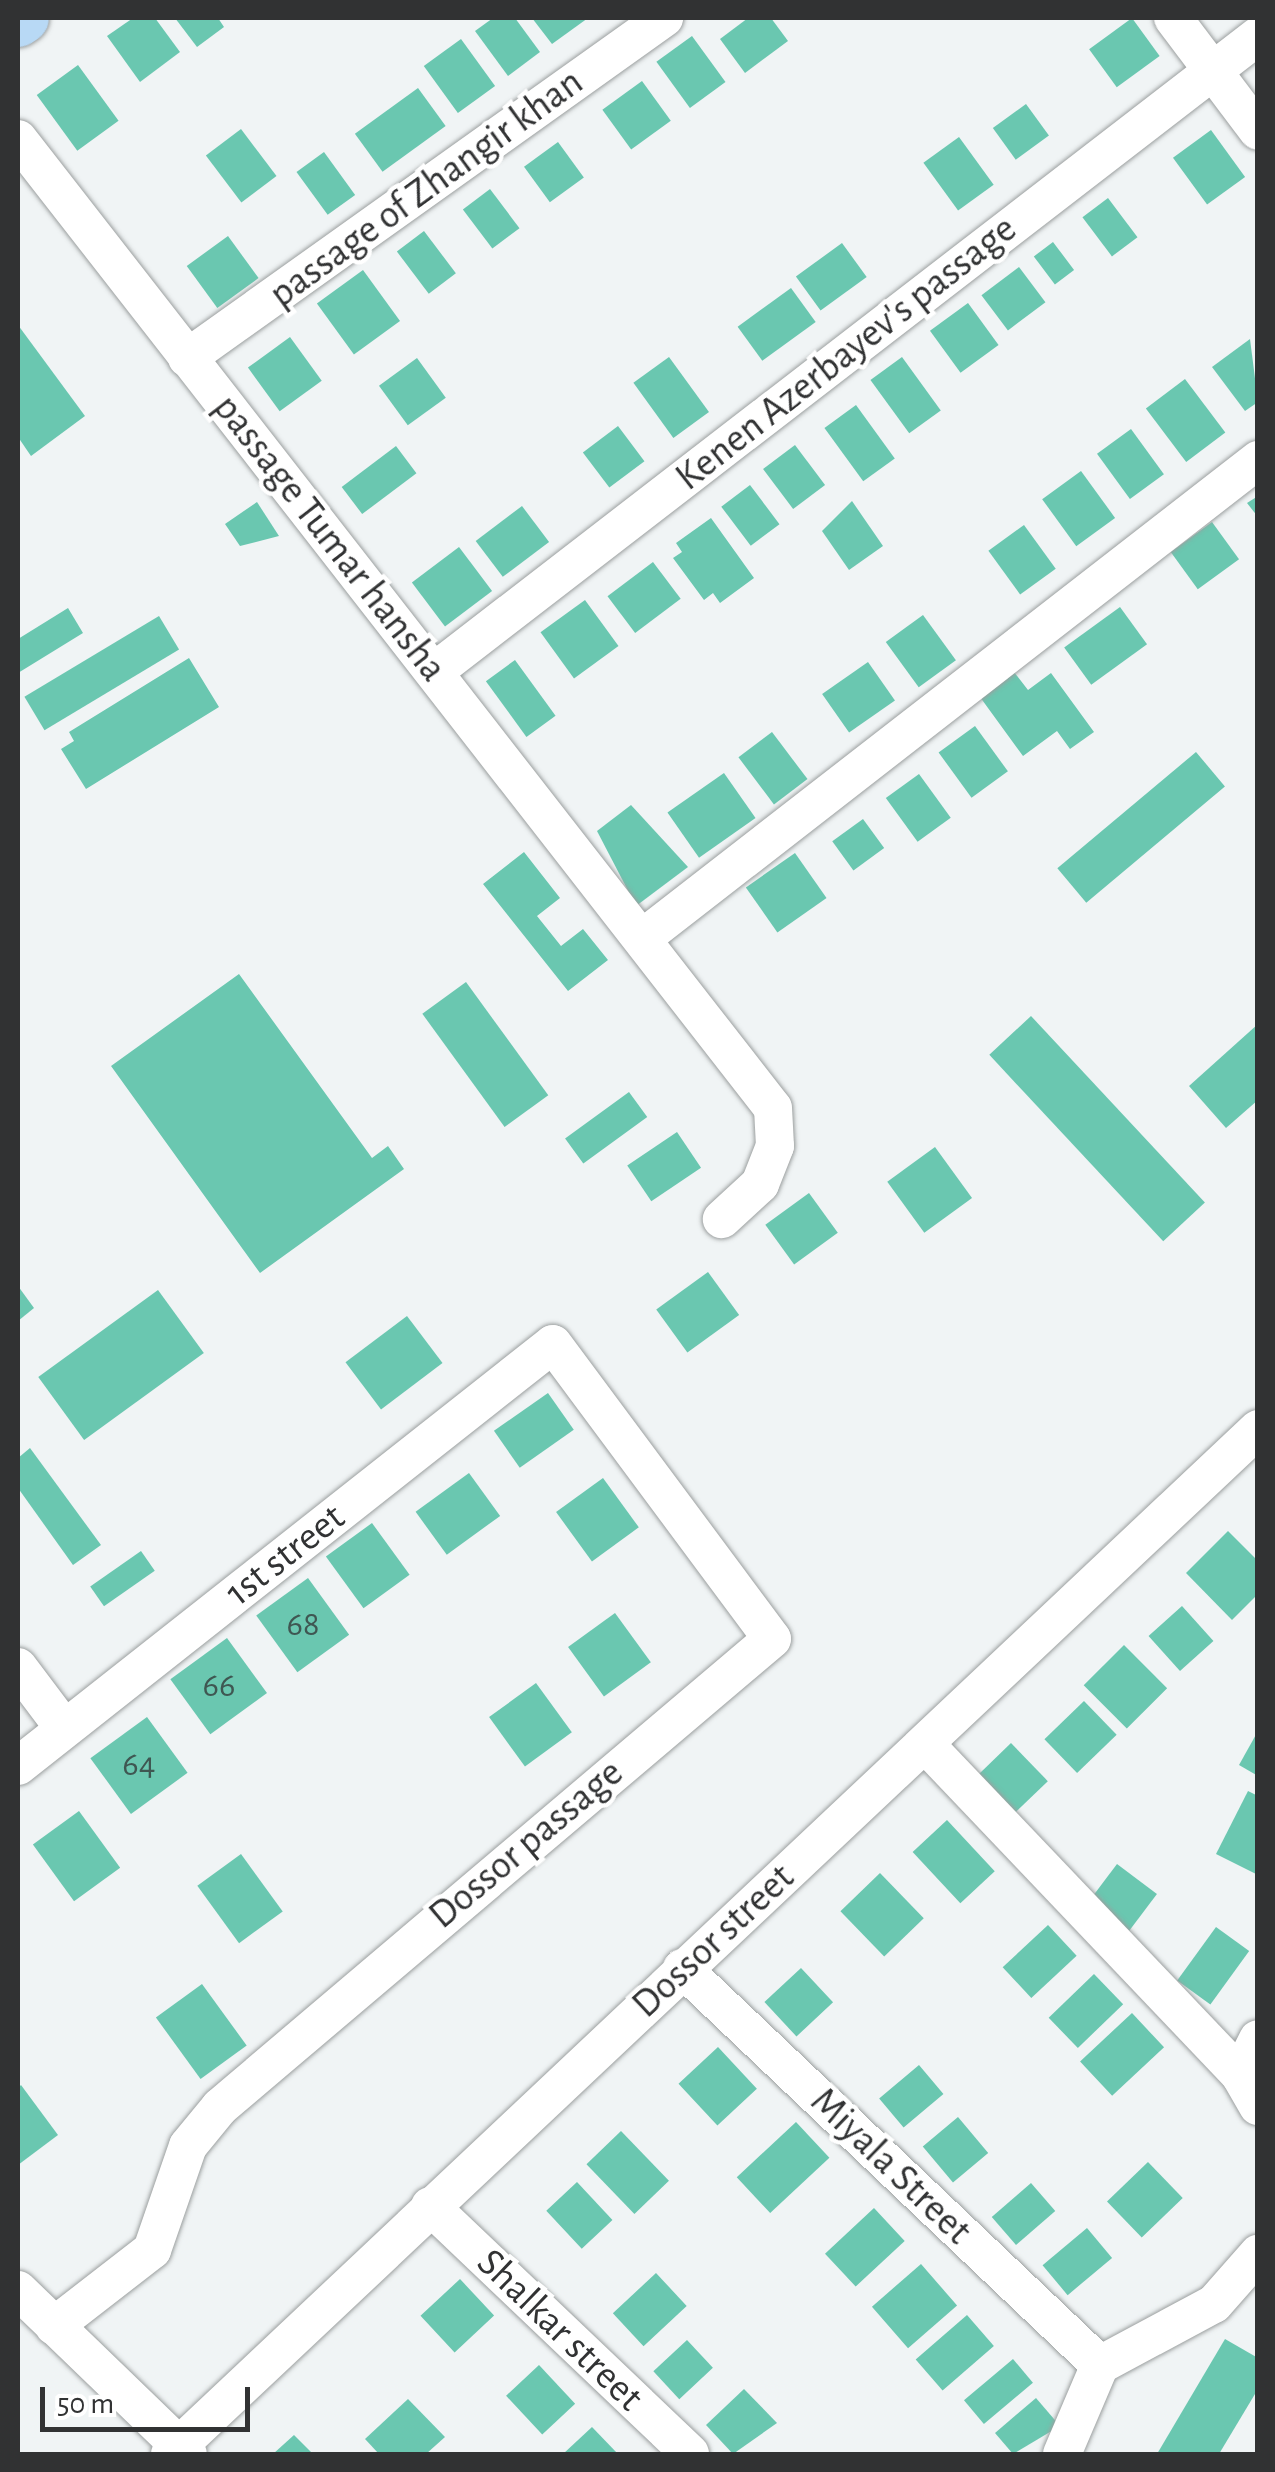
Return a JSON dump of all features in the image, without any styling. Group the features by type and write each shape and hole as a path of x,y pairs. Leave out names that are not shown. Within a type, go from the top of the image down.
{"main road":[{"path":"18,22 24,18"}],"street":[{"name":"passage of Zhangir khan","path":"188,358 664,18"},
{"path":"1173,18 1258,131"},
{"name":"Kenen Azerbayev's passage","path":"436,671 1258,36"},
{"name":"passage Tumar hansha","path":"18,139 644,937 773,1108 775,1146 760,1184 722,1219"},
{"path":"644,937 1258,460"},
{"name":"1st street","path":"18,1766 553,1344"},
{"name":"Dossor passage","path":"54,2326 152,2250 188,2146 220,2107 772,1639 553,1344"},
{"name":"Dossor street","path":"179,2452 430,2206 682,1968 927,1746 1258,1428"},
{"path":"18,1667 64,1728"},
{"path":"927,1746 1249,2091"},
{"name":"Miyala Street","path":"682,1968 1100,2365"},
{"path":"1249,2091 1258,2039"},
{"name":"Shalkar street","path":"430,2206 690,2454"},
{"path":"1062,2454 1100,2365 1214,2304 1258,2254"},
{"path":"20,2299 54,2326 179,2452"}],"building":[{"path":"133,18 155,18 180,52 140,82 107,36"},
{"path":"175,18 218,18 224,27 197,47"},
{"path":"493,18 515,18 540,52 508,76 475,31"},
{"path":"532,18 588,18 552,44"},
{"path":"748,18 771,18 788,41 745,73 720,39"},
{"path":"1132,18 1160,56 1117,87 1089,49"},
{"path":"692,36 726,82 690,108 656,62"},
{"path":"461,39 495,86 458,113 424,66"},
{"path":"78,65 119,121 77,151 37,95"},
{"path":"642,81 671,121 631,149 602,110"},
{"path":"418,88 446,126 383,172 355,134"},
{"path":"1026,104 1049,136 1016,160 993,128"},
{"path":"241,129 277,176 241,203 206,155"},
{"path":"1211,130 1245,177 1207,205 1173,158"},
{"path":"959,137 994,185 958,211 923,163"},
{"path":"558,142 584,178 550,202 524,167"},
{"path":"324,152 355,195 328,215 296,172"},
{"path":"490,189 519,228 492,249 463,209"},
{"path":"1108,198 1137,237 1112,256 1082,217"},
{"path":"424,231 456,273 429,294 397,251"},
{"path":"228,236 259,278 217,308 187,266"},
{"path":"1053,242 1074,270 1055,284 1034,256"},
{"path":"842,243 867,277 821,310 796,277"},
{"path":"1019,267 1045,302 1008,330 981,295"},
{"path":"363,270 400,321 354,354 317,304"},
{"path":"791,288 816,322 762,361 738,327"},
{"path":"968,303 999,345 961,373 930,331"},
{"path":"18,325 85,416 31,456 18,437"},
{"path":"290,337 322,381 280,411 248,368"},
{"path":"1250,339 1258,402 1245,411 1212,367"},
{"path":"669,357 709,412 673,438 633,383"},
{"path":"902,357 941,410 909,433 870,380"},
{"path":"417,358 446,398 408,425 379,386"},
{"path":"1185,379 1225,433 1186,462 1146,408"},
{"path":"856,405 895,458 863,481 824,428"},
{"path":"618,426 644,461 609,488 583,452"},
{"path":"1131,429 1164,474 1130,499 1097,454"},
{"path":"795,445 825,485 793,509 763,469"},
{"path":"396,446 416,473 362,514 342,487"},
{"path":"1081,471 1115,518 1076,546 1042,499"},
{"path":"750,485 779,524 751,546 721,507"},
{"path":"1258,496 1258,517 1247,503"},
{"path":"852,501 883,546 849,570 822,531"},
{"path":"257,502 279,536 240,546 225,524"},
{"path":"522,506 549,542 503,577 476,541"},
{"path":"711,518 754,578 720,603 713,593 704,600 673,558 682,552 676,543"},
{"path":"1212,522 1239,559 1198,589 1171,552"},
{"path":"1024,525 1056,569 1020,595 988,551"},
{"path":"459,547 492,591 445,626 412,583"},
{"path":"653,562 681,599 635,633 607,596"},
{"path":"585,600 619,646 574,678 541,632"},
{"path":"1120,607 1147,644 1091,685 1064,648"},
{"path":"68,608 83,633 18,673 18,639"},
{"path":"923,615 956,660 919,687 886,642"},
{"path":"159,616 179,649 45,730 24,697"},
{"path":"189,658 219,707 86,789 61,749 74,741 69,732"},
{"path":"515,660 556,716 526,737 486,681"},
{"path":"868,662 895,701 849,733 822,694"},
{"path":"1014,672 1028,690 1051,673 1094,732 1070,749 1057,731 1023,756 980,697"},
{"path":"975,726 1008,771 972,798 939,752"},
{"path":"772,732 808,779 774,804 738,757"},
{"path":"1196,752 1225,786 1086,903 1057,868"},
{"path":"724,773 756,818 699,858 667,813"},
{"path":"919,774 951,818 918,842 886,798"},
{"path":"631,805 688,867 636,906 597,831"},
{"path":"863,819 884,848 853,870 832,841"},
{"path":"524,852 560,898 537,916 561,946 583,929 608,960 568,991 483,884"},
{"path":"795,853 827,898 777,932 746,887"},
{"path":"239,974 372,1158 388,1146 404,1169 260,1273 111,1066"},
{"path":"466,982 548,1095 505,1127 422,1014"},
{"path":"1031,1016 1205,1202 1163,1241 989,1055"},
{"path":"1258,1024 1258,1100 1226,1128 1189,1086"},
{"path":"629,1092 647,1117 583,1164 565,1138"},
{"path":"677,1132 701,1168 651,1201 627,1166"},
{"path":"935,1147 972,1198 924,1233 887,1182"},
{"path":"809,1193 838,1233 794,1264 765,1225"},
{"path":"708,1272 739,1315 687,1352 656,1310"},
{"path":"18,1286 34,1308 18,1321"},
{"path":"158,1290 204,1353 84,1440 38,1377"},
{"path":"407,1316 443,1363 381,1409 346,1362"},
{"path":"548,1393 574,1430 520,1468 494,1431"},
{"path":"30,1448 101,1545 73,1565 18,1488 18,1458"},
{"path":"469,1473 500,1516 447,1555 416,1512"},
{"path":"603,1478 639,1527 592,1561 556,1512"},
{"path":"372,1523 410,1575 364,1608 326,1557"},
{"path":"1228,1531 1258,1561 1258,1594 1232,1620 1186,1573"},
{"path":"141,1551 155,1571 104,1606 90,1587"},
{"path":"308,1578 349,1635 297,1672 256,1616"},
{"path":"1182,1606 1213,1641 1180,1671 1149,1636"},
{"path":"615,1613 651,1662 604,1696 568,1647"},
{"path":"227,1638 267,1693 210,1734 170,1679"},
{"path":"1124,1645 1167,1688 1127,1728 1084,1685"},
{"path":"536,1683 572,1732 525,1766 489,1717"},
{"path":"1084,1701 1117,1735 1077,1773 1044,1739"},
{"path":"147,1717 188,1773 131,1814 90,1758"},
{"path":"1258,1731 1258,1776 1239,1765"},
{"path":"1011,1743 1048,1781 1014,1814 977,1776"},
{"path":"1248,1791 1258,1796 1258,1875 1216,1854"},
{"path":"79,1811 120,1868 74,1901 33,1845"},
{"path":"947,1820 995,1871 960,1903 913,1852"},
{"path":"241,1854 283,1911 239,1943 197,1886"},
{"path":"1117,1864 1157,1894 1129,1931 1089,1901"},
{"path":"880,1873 924,1918 884,1957 840,1911"},
{"path":"1048,1925 1077,1956 1031,1998 1003,1967"},
{"path":"1216,1927 1249,1951 1210,2004 1177,1980"},
{"path":"801,1968 833,2002 796,2036 764,2002"},
{"path":"1094,1974 1123,2004 1078,2048 1049,2018"},
{"path":"202,1984 247,2045 201,2079 156,2018"},
{"path":"1132,2013 1164,2047 1112,2096 1080,2061"},
{"path":"718,2047 757,2089 717,2126 679,2084"},
{"path":"919,2065 943,2094 904,2128 879,2098"},
{"path":"21,2085 58,2135 18,2165 18,2088"},
{"path":"958,2117 988,2153 953,2183 923,2147"},
{"path":"796,2122 829,2158 770,2213 737,2177"},
{"path":"621,2131 669,2181 634,2214 586,2164"},
{"path":"1148,2162 1183,2198 1142,2238 1107,2202"},
{"path":"577,2182 612,2220 582,2249 546,2211"},
{"path":"1031,2183 1055,2211 1016,2245 992,2217"},
{"path":"874,2208 905,2241 856,2287 825,2254"},
{"path":"1087,2228 1112,2258 1068,2295 1043,2265"},
{"path":"921,2264 957,2306 908,2348 872,2307"},
{"path":"656,2273 687,2306 644,2346 613,2313"},
{"path":"460,2279 494,2316 455,2352 421,2316"},
{"path":"967,2315 994,2346 943,2391 916,2360"},
{"path":"1225,2339 1258,2358 1258,2389 1219,2454 1157,2454"},
{"path":"687,2340 713,2368 679,2399 653,2371"},
{"path":"1013,2359 1033,2383 984,2424 964,2400"},
{"path":"539,2365 575,2404 542,2434 506,2396"},
{"path":"744,2389 777,2423 733,2454 706,2425"},
{"path":"1036,2398 1060,2426 1013,2454 995,2433"},
{"path":"408,2399 445,2437 426,2454 379,2454 365,2439"},
{"path":"592,2427 618,2454 563,2454"},
{"path":"294,2435 313,2454 273,2454"}]}
